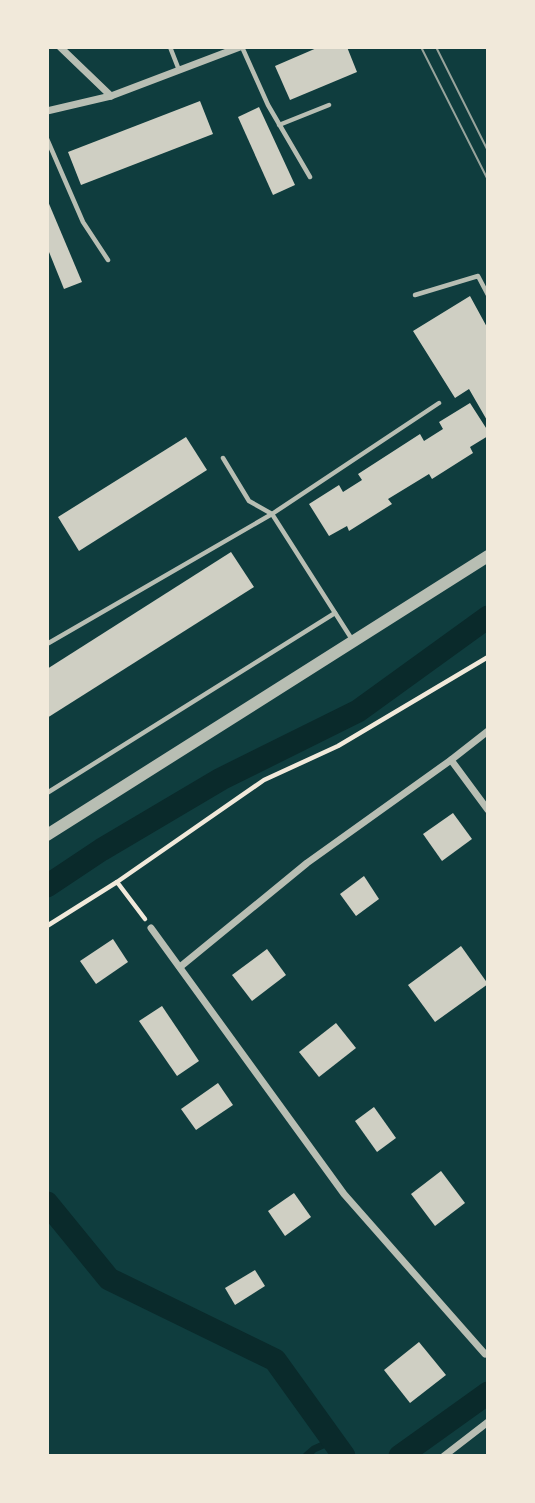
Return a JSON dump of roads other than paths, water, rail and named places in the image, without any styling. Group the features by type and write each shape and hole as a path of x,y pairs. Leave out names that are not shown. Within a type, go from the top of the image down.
{"street":[{"path":"60,47 111,96"},
{"path":"47,111 111,96 241,47"},
{"path":"47,835 488,556"},
{"path":"180,967 307,863 488,731"},
{"path":"451,760 488,810"},
{"path":"151,928 344,1194 485,1354"},
{"path":"444,1456 488,1422"}],"lane":[{"path":"170,47 179,71"},
{"path":"241,47 268,105 310,177"},
{"path":"279,125 329,105"},
{"path":"47,139 83,222 108,260"},
{"path":"415,295 478,276 488,295"},
{"path":"47,644 272,514 439,403"},
{"path":"223,458 249,501 272,514 353,641"},
{"path":"47,793 335,613"}],"waterway":[{"path":"47,886 101,850 221,779 358,711 488,617"},
{"path":"47,1203 109,1279 275,1360 344,1456"},
{"path":"400,1456 488,1393"},
{"path":"306,1456 332,1441"}],"tram line":[{"path":"421,47 488,180"},
{"path":"436,47 488,151"}]}
